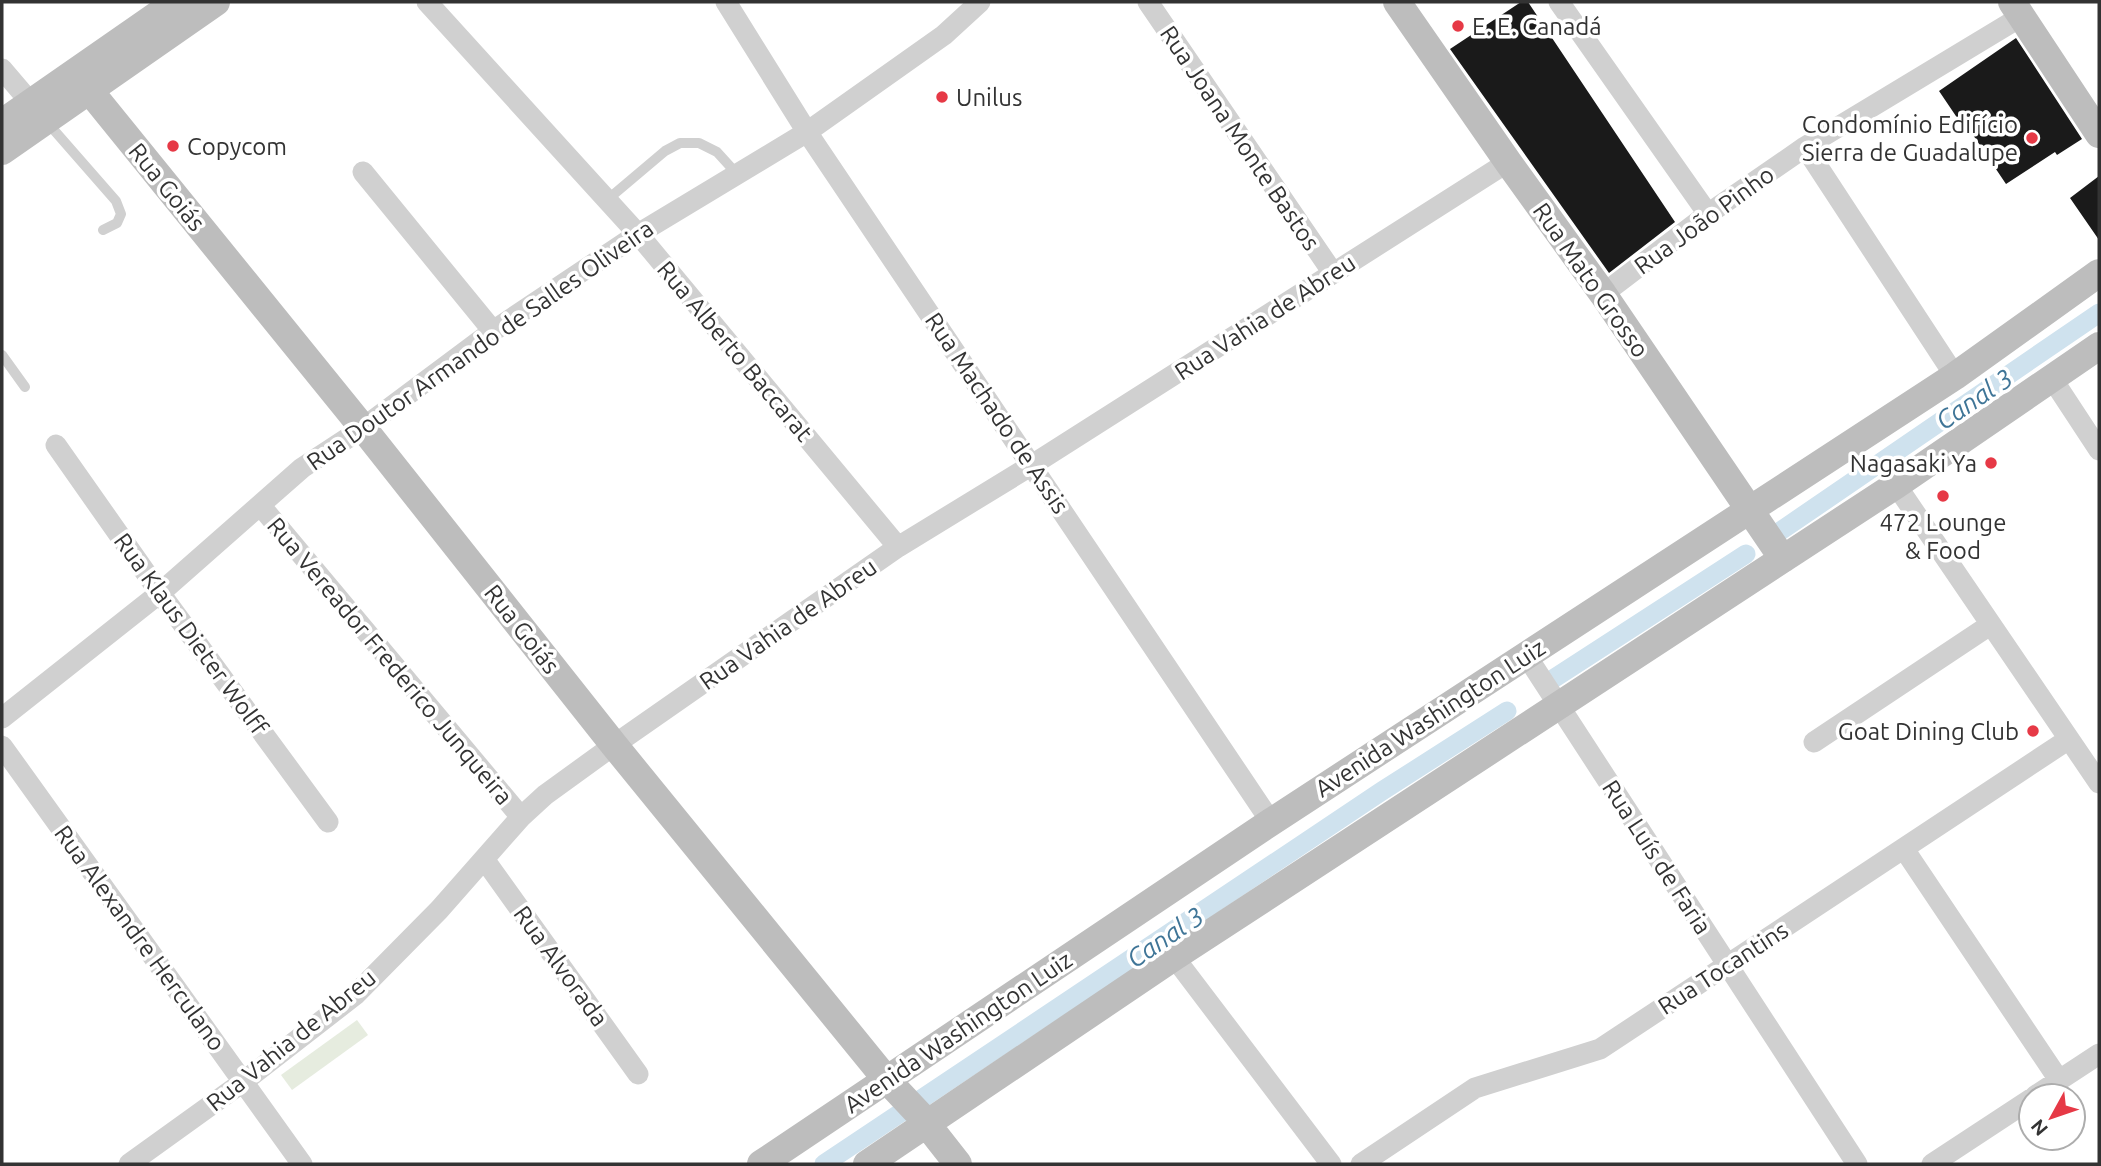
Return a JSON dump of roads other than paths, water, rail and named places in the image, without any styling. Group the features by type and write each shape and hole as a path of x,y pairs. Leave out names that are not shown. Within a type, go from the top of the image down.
{"main road":[{"path":"2,123 38,112 89,90 216,2"},
{"name":"Rua Mato Grosso","path":"1397,2 1603,294 1777,563"},
{"path":"2,151 38,112 172,3"},
{"path":"2017,9 2099,134"},
{"name":"Rua Goiás","path":"89,90 363,428 614,745 958,1164"},
{"name":"Avenida Washington Luiz","path":"867,1164 908,1102 1271,822 1955,376 2099,273"},
{"name":"Avenida Washington Luiz","path":"761,1164 908,1102 1174,957 1896,485 2099,346"}],"street":[{"name":"Rua Alberto Baccarat","path":"427,2 638,234 898,547"},
{"name":"Rua Machado de Assis","path":"726,2 807,132 1271,822"},
{"name":"Rua Doutor Armando de Salles Oliveira","path":"2,718 160,593 302,468 363,428 493,331 638,234 807,132 944,35 980,2"},
{"name":"Rua Joana Monte Bastos","path":"1148,2 1333,273"},
{"path":"1564,4 1708,214"},
{"name":"Rua João Pinho","path":"1603,294 1708,214 1805,147 2017,9"},
{"path":"2,69 38,112"},
{"path":"1805,147 1955,376"},
{"name":"Rua Vahia de Abreu","path":"129,1164 243,1082 355,995 439,910 521,817 614,745 898,547 1032,465 1508,162"},
{"path":"363,172 493,331"},
{"path":"2051,377 2099,450"},
{"name":"Rua Klaus Dieter Wolff","path":"56,445 160,593 328,822"},
{"path":"1896,485 2099,783"},
{"name":"Rua Vereador Frederico Junqueira","path":"260,505 521,817"},
{"path":"1814,741 1990,625"},
{"name":"Rua Luís de Faria","path":"1526,655 1857,1164"},
{"name":"Rua Tocantins","path":"1361,1164 1475,1088 1600,1049 2069,739"},
{"name":"Rua Alexandre Herculano","path":"2,746 302,1164"},
{"path":"1904,849 2059,1080"},
{"name":"Rua Alvorada","path":"484,859 638,1073"},
{"path":"1174,957 1331,1164"},
{"path":"2056,1082 2099,1054"},
{"path":"1932,1164 2017,1108"}],"lane":[{"path":"38,112 116,201 121,214 117,223 103,230"},
{"path":"607,200 665,151 680,143 699,143 717,152 737,174"},
{"path":"2,355 25,387"}],"waterway":[{"name":"Canal 3","path":"1779,532 2099,313"},
{"name":"Canal 3","path":"1553,679 1746,554"},
{"name":"Canal 3","path":"824,1164 1382,791 1507,711"}],"place":[{"name":"E. E. Canadá","path":"1458,26"},
{"name":"Unilus","path":"942,97"},
{"name":"Condomínio Edifício Sierra de Guadalupe","path":"2032,138"},
{"name":"Copycom","path":"173,146"},
{"name":"Nagasaki Ya","path":"1991,463"},
{"name":"472 Lounge & Food","path":"1943,496"},
{"name":"Goat Dining Club","path":"2033,731"}]}
